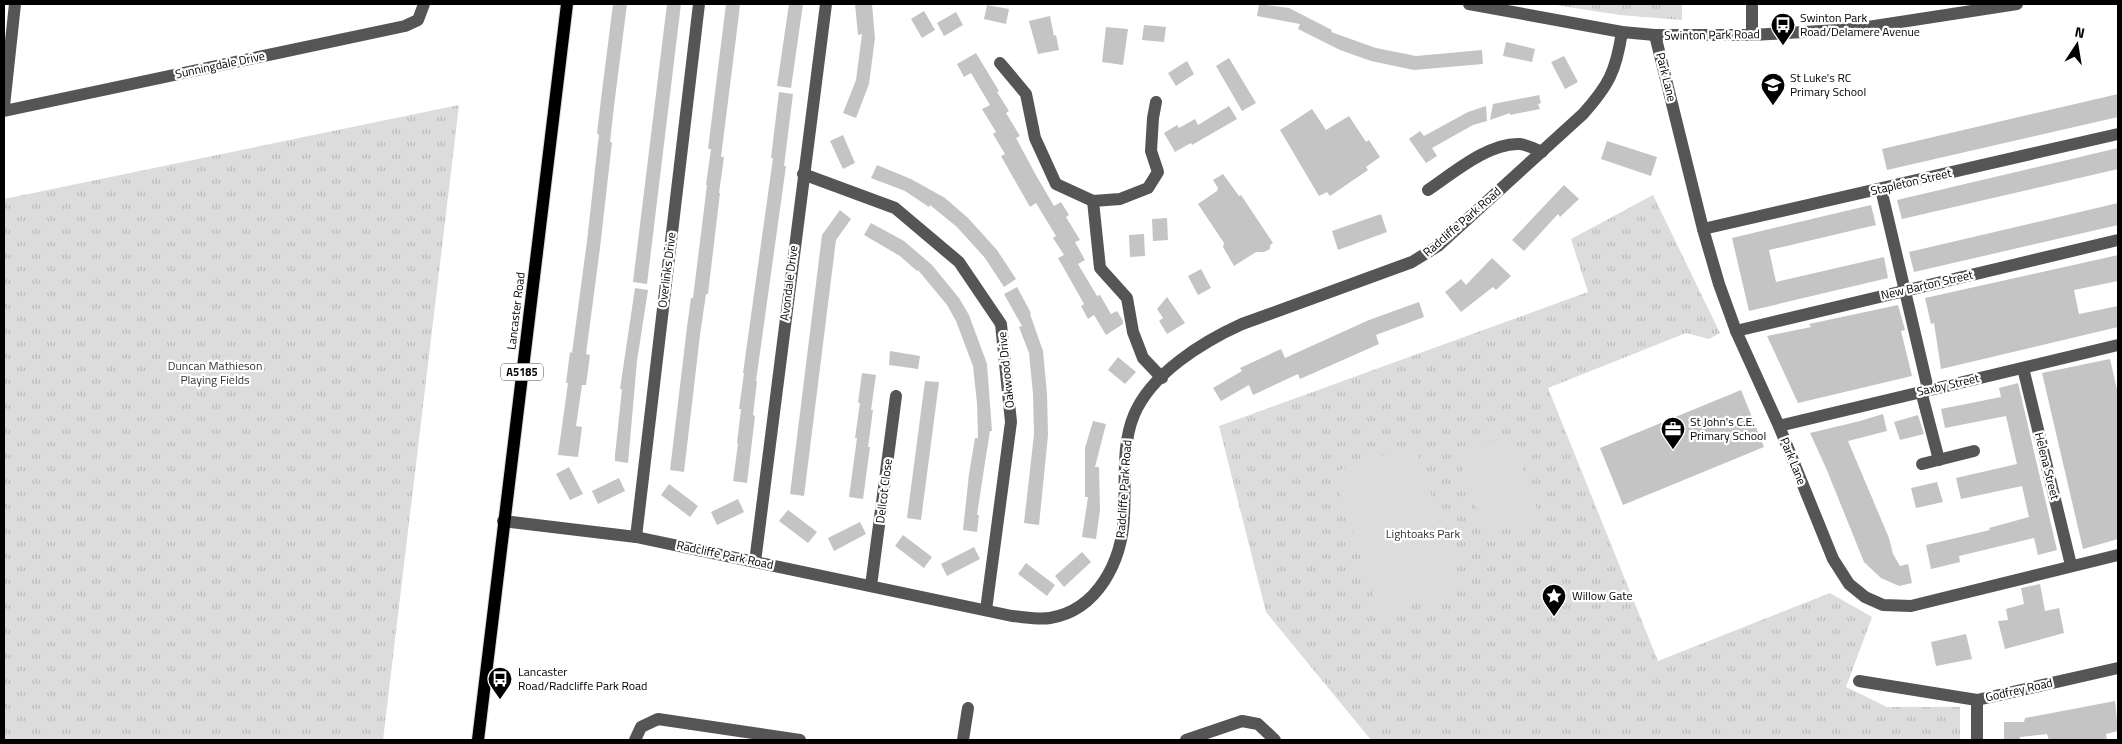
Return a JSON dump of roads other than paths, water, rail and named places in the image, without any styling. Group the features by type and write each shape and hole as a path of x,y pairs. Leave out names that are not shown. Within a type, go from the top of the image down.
{"main road":[{"name":"Lancaster Road","path":"478,740 503,521 568,4"}],"street":[{"path":"4,106 15,4"},
{"name":"Sunningdale Drive","path":"4,111 405,26 418,20 424,4"},
{"name":"Overlinks Drive","path":"636,537 699,4"},
{"name":"Avondale Drive","path":"755,562 826,4"},
{"name":"Swinton Park Road","path":"1469,4 1622,32 1655,35 1752,35 1855,29 2017,4"},
{"path":"1752,4 1752,35"},
{"name":"Radcliffe Park Road","path":"503,521 636,537 1037,619 1059,616 1081,606 1100,588 1115,560 1122,538 1126,449 1130,426 1139,405 1162,378 1188,355 1221,334 1422,257 1438,246 1583,114 1602,92 1614,66 1622,32"},
{"name":"Park Lane","path":"1655,35 1703,229 1719,284 1736,331 1779,426 1833,559 1849,584 1873,602 1892,607 1911,606 2071,565 2118,555"},
{"path":"1000,63 1026,94 1035,138 1056,184 1093,201 1120,199 1148,188 1158,172 1151,151 1156,102"},
{"name":"Stapleton Street","path":"1703,229 2118,134"},
{"path":"1428,190 1479,156 1502,147 1519,144 1542,152"},
{"name":"Oakwood Drive","path":"803,174 895,208 958,262 1001,324 1011,422 986,610"},
{"path":"1881,189 1905,291 1939,460"},
{"path":"1093,201 1100,268 1127,298 1133,332 1143,358 1162,378"},
{"name":"New Barton Street","path":"1736,331 2118,240"},
{"path":"2117,345 2118,359"},
{"name":"Saxby Street","path":"1779,426 2117,345"},
{"name":"Helena Street","path":"2023,368 2071,565"},
{"name":"Dellcot Close","path":"872,586 896,396"},
{"path":"1922,464 1974,451"},
{"name":"Godfrey Road","path":"1859,681 1977,700 2118,668"},
{"path":"1977,700 1977,740"},
{"path":"963,740 968,708"},
{"path":"635,740 641,728 658,719 800,740"},
{"path":"1186,740 1242,721 1258,724 1275,740"}],"place":[{"name":"Swinton Park Road/Delamere Avenue","path":"1783,46"},
{"name":"St Luke's RC Primary School","path":"1773,106"},
{"name":"St John's C.E. Primary School","path":"1673,450"},
{"name":"Willow Gate","path":"1554,617"},
{"name":"Lancaster Road/Radcliffe Park Road","path":"500,700"}],"park label":[{"name":"Duncan Mathieson Playing Fields","path":"215,373"},
{"name":"Lightoaks Park","path":"1423,534"}]}
